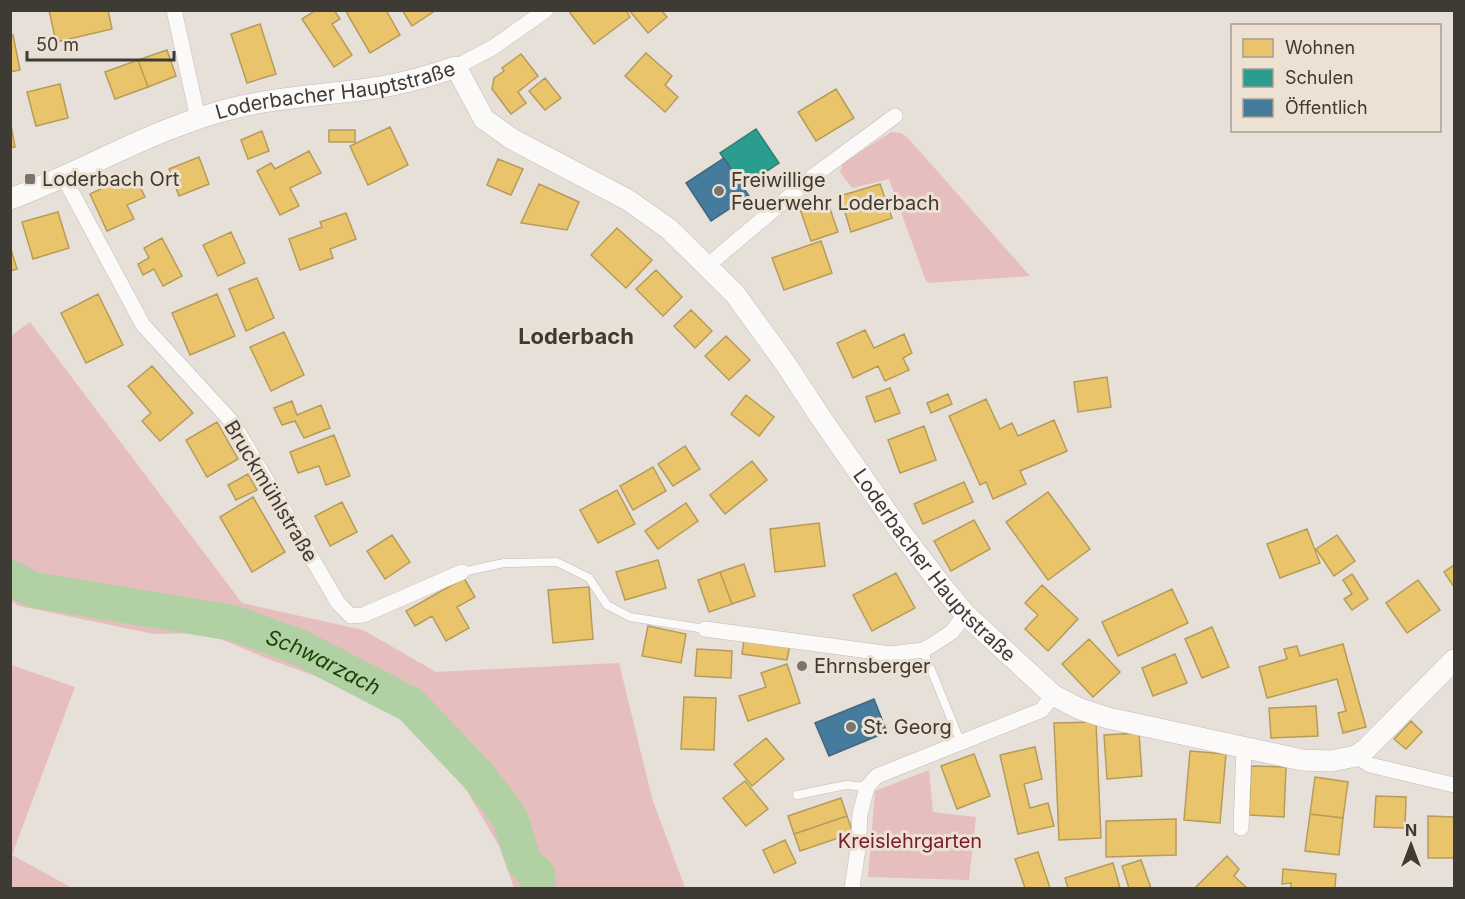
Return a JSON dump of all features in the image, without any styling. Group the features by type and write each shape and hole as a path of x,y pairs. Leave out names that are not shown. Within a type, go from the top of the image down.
{"street":[{"path":"174,10 198,118"},
{"path":"456,67 492,48 546,10"},
{"name":"Loderbacher Hauptstraße","path":"10,199 64,178 137,142 198,118 285,98 369,89 405,82 456,67 475,105 489,123 512,139 628,200 669,229 735,294 900,531 965,614 1053,695 1080,709 1108,718 1244,748 1302,759 1331,761 1356,756"},
{"path":"707,266 816,174 895,116"},
{"name":"Bruckmühlstraße","path":"64,178 143,325 233,423 338,603 351,616 363,615 462,572"},
{"path":"705,629 891,654 923,650 952,632 965,614"},
{"path":"1455,660 1382,734 1356,756 1370,765 1455,786"},
{"path":"852,888 860,814 867,787 877,776 1042,710 1053,695"},
{"path":"1241,828 1244,748"}],"lane":[{"path":"462,572 504,563 556,562 590,578 607,605 630,617 705,629"},
{"path":"923,650 961,743"},
{"path":"797,795 846,785 867,787"}],"green space":[{"path":"891,132 901,133 908,138 1030,276 929,283 926,281 889,179 852,188 840,172 843,163"},
{"path":"30,322 242,603 363,630 436,672 619,663 652,798 685,888 514,888 499,846 461,781 425,734 371,696 268,659 207,633 154,634 19,606 11,601 11,336"},
{"path":"11,665 75,687 12,855 72,888 11,888"},
{"name":"Kreislehrgarten","path":"929,770 933,812 976,817 969,880 868,877 875,791"}],"building: Wohnen":[{"path":"49,10 108,10 112,29 56,42"},
{"path":"316,10 334,10 340,19 332,24 352,55 334,67 302,19"},
{"path":"345,10 386,10 400,35 370,53"},
{"path":"402,10 432,10 433,12 412,26"},
{"path":"573,10 626,10 630,17 594,44 570,13"},
{"path":"629,10 661,10 667,17 648,33"},
{"path":"260,24 276,74 247,83 231,34"},
{"path":"10,35 13,35 20,70 10,72"},
{"path":"167,50 176,76 148,87 138,60"},
{"path":"646,53 672,76 665,85 678,97 665,112 625,76"},
{"path":"521,54 538,76 518,92 526,103 511,114 492,89 494,78 504,71 502,68"},
{"path":"138,60 148,87 115,99 105,72"},
{"path":"545,78 561,98 545,110 529,91"},
{"path":"60,84 68,118 36,126 27,92"},
{"path":"836,89 854,118 816,141 798,112"},
{"path":"10,120 15,147 10,148"},
{"path":"390,127 408,165 368,185 350,146"},
{"path":"329,130 355,130 355,142 329,142"},
{"path":"262,131 269,151 248,159 241,140"},
{"path":"309,151 321,173 290,188 299,206 280,215 257,171 271,163 275,169"},
{"path":"199,157 209,184 179,196 169,169"},
{"path":"498,159 523,169 511,195 487,185"},
{"path":"133,173 145,197 127,205 134,219 107,231 90,194"},
{"path":"539,184 579,202 567,230 521,223"},
{"path":"880,184 892,218 851,232 840,196"},
{"path":"826,197 838,232 811,241 799,206"},
{"path":"58,212 69,248 33,259 22,222"},
{"path":"346,213 356,239 330,249 333,258 300,270 289,239 322,227 320,222"},
{"path":"617,228 652,260 626,288 591,255"},
{"path":"231,232 245,263 218,276 203,245"},
{"path":"162,238 182,276 163,286 154,269 143,275 138,264 149,258 144,248"},
{"path":"821,241 832,273 784,290 772,258"},
{"path":"10,246 17,269 10,271"},
{"path":"656,270 682,297 663,316 636,289"},
{"path":"257,278 274,318 246,331 229,289"},
{"path":"98,294 123,345 86,363 61,313"},
{"path":"217,294 235,336 190,355 172,313"},
{"path":"691,310 712,331 695,348 674,326"},
{"path":"865,330 874,348 904,334 912,353 903,358 909,370 885,381 878,366 853,378 837,343"},
{"path":"284,332 304,375 271,391 250,347"},
{"path":"726,336 750,360 729,380 705,356"},
{"path":"152,366 193,413 160,441 142,421 151,413 128,386"},
{"path":"1107,377 1111,407 1078,412 1074,382"},
{"path":"890,388 900,413 875,422 866,397"},
{"path":"948,394 952,404 931,413 927,403"},
{"path":"746,395 774,417 759,436 731,414"},
{"path":"986,399 1000,429 1012,423 1018,436 1054,420 1067,451 1020,471 1026,484 993,499 986,482 980,485 949,416"},
{"path":"292,401 297,415 321,405 330,428 304,438 295,421 282,425 274,408"},
{"path":"217,422 238,459 207,477 186,440"},
{"path":"924,426 936,460 900,473 888,440"},
{"path":"334,435 350,476 326,485 319,466 298,473 290,452"},
{"path":"685,446 700,469 673,486 658,464"},
{"path":"752,461 767,480 725,514 710,495"},
{"path":"653,467 666,491 633,510 620,486"},
{"path":"248,474 257,490 236,500 228,485"},
{"path":"964,482 973,502 923,524 914,504"},
{"path":"617,490 635,524 598,543 580,510"},
{"path":"1048,492 1090,549 1048,580 1006,522"},
{"path":"253,497 285,552 252,572 220,517"},
{"path":"342,502 357,532 330,546 315,516"},
{"path":"686,503 698,521 658,549 645,531"},
{"path":"974,520 990,549 951,571 934,541"},
{"path":"819,523 825,566 775,572 770,529"},
{"path":"1307,529 1320,563 1280,578 1267,544"},
{"path":"392,535 410,562 385,579 367,551"},
{"path":"1337,535 1355,561 1334,576 1316,549"},
{"path":"658,560 666,588 625,600 616,572"},
{"path":"744,564 755,596 732,604 720,572"},
{"path":"1454,565 1454,587 1444,572"},
{"path":"720,572 732,604 709,612 698,580"},
{"path":"896,573 915,608 872,631 853,595"},
{"path":"1352,574 1368,599 1352,610 1344,599 1352,594 1343,580"},
{"path":"464,578 475,597 457,607 469,628 446,641 432,616 415,626 406,611"},
{"path":"1418,580 1440,610 1407,633 1386,603"},
{"path":"1042,585 1078,619 1048,651 1025,629 1038,615 1025,603"},
{"path":"589,587 593,639 553,643 548,590"},
{"path":"1172,589 1188,623 1118,656 1102,622"},
{"path":"648,626 686,634 681,663 642,656"},
{"path":"1212,627 1229,667 1202,678 1185,639"},
{"path":"744,638 790,644 787,660 742,654"},
{"path":"1089,639 1120,672 1093,697 1062,664"},
{"path":"1343,644 1366,727 1343,733 1338,713 1346,711 1337,679 1267,698 1259,667 1287,659 1284,649 1297,646 1300,656"},
{"path":"697,649 732,651 731,678 695,676"},
{"path":"1175,654 1187,683 1153,696 1142,668"},
{"path":"787,664 800,703 748,721 739,696 766,687 761,673"},
{"path":"684,697 716,698 714,750 681,749"},
{"path":"1316,706 1318,736 1271,738 1269,708"},
{"path":"1411,721 1422,732 1406,749 1394,739"},
{"path":"1096,722 1101,838 1059,840 1054,723"},
{"path":"1139,733 1142,776 1107,779 1104,735"},
{"path":"766,738 784,759 752,786 734,764"},
{"path":"1035,747 1042,779 1024,784 1030,808 1048,803 1054,826 1018,834 1000,755"},
{"path":"1190,751 1226,754 1220,823 1184,820"},
{"path":"974,754 990,796 957,809 941,766"},
{"path":"1251,766 1286,767 1284,817 1249,815"},
{"path":"1315,777 1348,782 1343,818 1310,814"},
{"path":"745,781 768,809 746,826 723,798"},
{"path":"1376,796 1406,797 1405,828 1374,827"},
{"path":"841,798 847,816 794,834 788,816"},
{"path":"1310,814 1343,818 1339,855 1305,851"},
{"path":"847,816 853,833 800,851 794,834"},
{"path":"1428,816 1454,817 1454,858 1428,858"},
{"path":"1176,819 1176,855 1106,857 1106,821"},
{"path":"785,840 796,863 774,873 763,850"},
{"path":"1038,852 1050,888 1025,888 1015,859"},
{"path":"1227,856 1239,869 1234,876 1247,888 1195,888"},
{"path":"1141,860 1151,888 1129,888 1122,866"},
{"path":"1113,863 1120,888 1068,888 1065,878"},
{"path":"1283,869 1336,874 1335,888 1291,888 1291,883 1282,884"}],"building: Schulen":[{"path":"756,129 779,163 743,187 720,153"}],"building: Öffentlich":[{"name":"Freiwillige Feuerwehr Loderbach","path":"724,158 749,196 711,221 686,183"},
{"name":"St. Georg","path":"874,699 887,732 829,756 815,723"}],"waterway":[{"name":"Schwarzach","path":"10,578 34,590 233,623 299,647 411,705 480,778 510,818 524,862 537,874 538,888"}],"place":[{"name":"Loderbach Ort","path":"30,179"},
{"name":"Freiwillige Feuerwehr Loderbach","path":"719,191"},
{"name":"Ehrnsberger","path":"802,666"},
{"name":"St. Georg","path":"851,727"}],"district":[{"name":"Loderbach","path":"576,336"}]}
